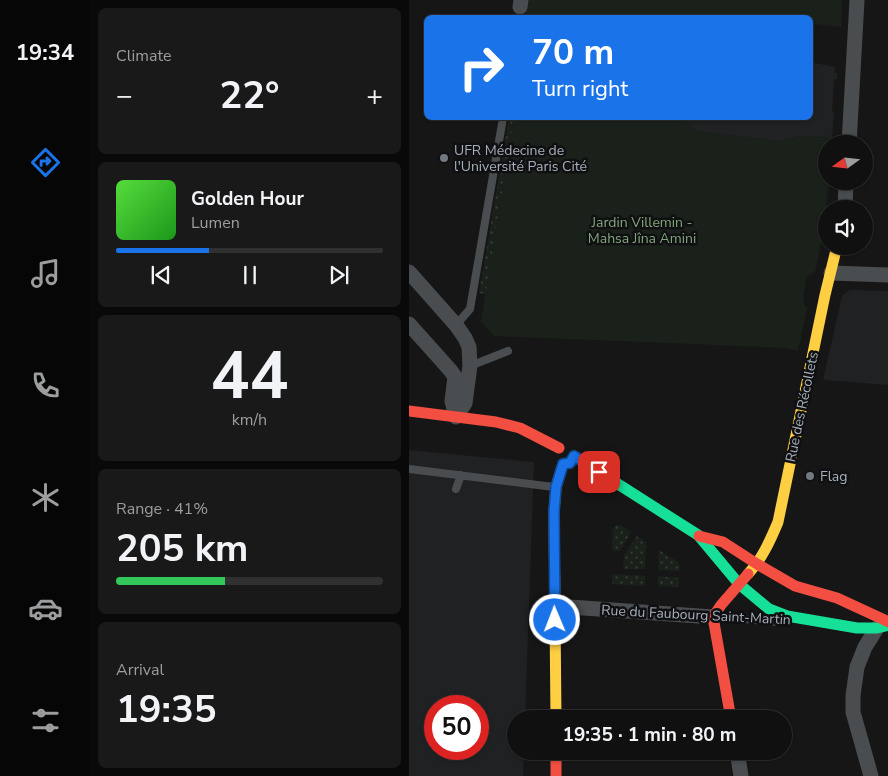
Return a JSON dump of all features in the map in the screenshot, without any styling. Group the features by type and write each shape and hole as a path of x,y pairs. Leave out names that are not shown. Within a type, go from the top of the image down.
{"main road":[{"name":"Rue des Récollets","path":"713,617 757,564 779,522 825,295 835,255"},
{"path":"409,411 496,422 520,428 559,448"},
{"path":"563,446 567,446 574,452 574,456 570,463 563,464 557,459 556,451 563,446"},
{"name":"Rue du Faubourg Saint-Martin","path":"574,456 698,535 723,542 795,586 837,598 884,625"},
{"path":"556,710 554,512 556,487 563,464"},
{"name":"Rue du Faubourg Saint-Martin","path":"698,535 739,584 769,609 787,616 857,628 884,625"},
{"path":"713,617 729,710"},
{"path":"556,760 557,776"}],"street":[{"path":"850,135 857,0"},
{"path":"409,272 456,325 469,347 470,366 465,403 456,417"},
{"path":"831,273 888,275"},
{"path":"409,324 455,377 452,401 456,417"},
{"path":"443,363 470,366"},
{"name":"Rue du Faubourg Saint-Martin","path":"555,606 713,617"},
{"path":"871,776 853,712 853,696 857,667 865,647 884,625"},
{"path":"738,760 741,776"}],"lane":[{"path":"456,325 470,309 503,120"},
{"path":"470,366 508,351"},
{"path":"409,469 556,487"},
{"path":"456,489 461,475"},
{"name":"Rue du Faubourg Saint-Martin","path":"713,617 786,623 807,620"}],"shaded area":[{"path":"813,63 835,67 837,79 834,79 832,135 818,135 818,137 801,136 782,142 695,131 686,120 813,120"},
{"path":"850,290 888,291 888,385 823,380 842,296"},
{"path":"409,450 534,462 525,710 507,710 507,760 524,760 523,776 409,776"}],"green space":[{"path":"528,0 842,0 841,27 815,24 813,27 813,15 525,15"},
{"path":"509,120 514,120 486,295 479,293"},
{"name":"Jardin Villemin - Mahsa Jîna Amini","path":"514,120 686,120 695,131 782,142 801,136 818,137 818,190 828,190 827,200 818,200 819,255 815,272 808,276 806,280 803,300 807,308 798,351 786,348 494,336 481,322"},
{"path":"616,525 620,525 631,532 620,551 612,551 613,529"},
{"path":"637,536 646,542 645,569 623,569 624,555"},
{"path":"659,550 678,562 679,571 658,570"},
{"path":"612,574 645,576 645,586 612,584"},
{"path":"658,576 679,578 679,587 658,586"}],"traffic: fast":[{"path":"574,456 698,535 739,584 769,609 787,616 857,628 877,628 889,625"}],"traffic: slow":[{"path":"748,574 762,556 778,522 835,255"},
{"path":"556,710 554,512 556,487 563,464"}],"traffic: jam":[{"path":"409,411 496,422 520,428 559,448"},
{"path":"699,536 723,542 795,586 837,598 889,622"},
{"path":"729,710 713,617 748,574"},
{"path":"556,760 556,776"}],"place":[{"name":"UFR Médecine de l'Université Paris Cité","path":"444,158"},
{"name":"Flag","path":"810,476"}],"route":[{"path":"555,620 554,512 556,487 563,464 570,463 574,456 599,472"}]}
